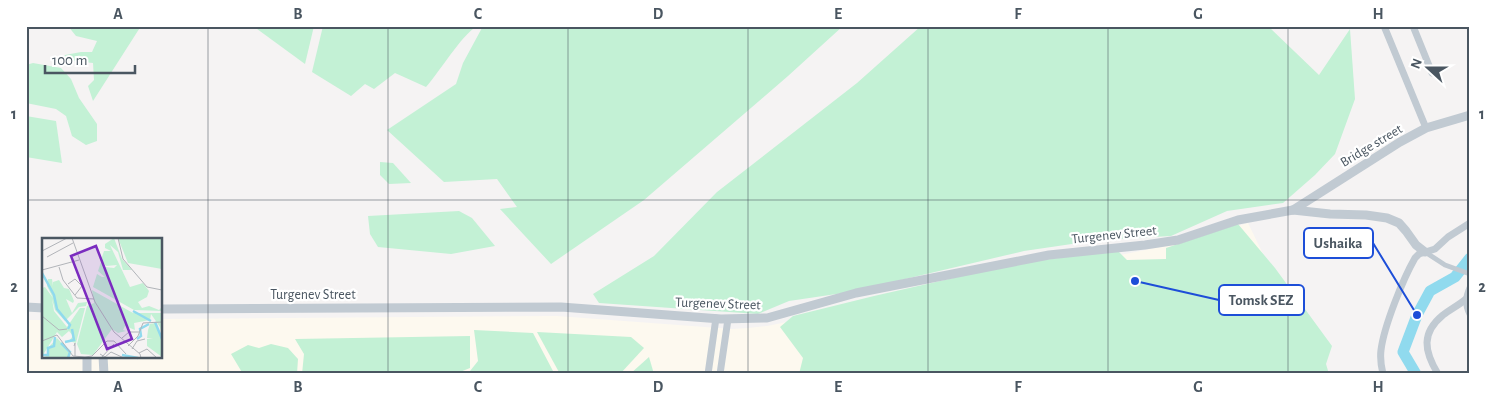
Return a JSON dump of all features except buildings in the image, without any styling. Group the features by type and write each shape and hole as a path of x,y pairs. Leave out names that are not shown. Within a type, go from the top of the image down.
{"street":[{"path":"1384,26 1426,128"},
{"path":"1413,26 1432,73"},
{"name":"Bridge street","path":"1293,210 1400,142 1426,128 1470,115"},
{"path":"1293,210 1387,218 1406,231 1416,245 1425,252 1445,265 1470,274"},
{"name":"Turgenev Street","path":"162,309 561,307 716,318 767,318 856,293 1049,255 1178,240 1238,220 1293,210"},
{"path":"1383,374 1380,361 1381,350 1387,329 1412,265 1419,254 1435,249 1448,237 1470,223"},
{"path":"1470,288 1466,299 1467,309 1470,314"},
{"path":"1438,374 1429,359 1428,333 1443,315 1466,299"},
{"path":"26,307 42,308"},
{"path":"708,374 716,318"},
{"path":"720,374 728,318"},
{"path":"87,358 87,374"},
{"path":"103,358 104,374"}],"shaded area":[{"path":"1248,223 1321,374 26,374 26,320 42,320 42,358 162,358 162,319 557,316 732,329 748,328 767,326 1170,245"}],"green space":[{"path":"68,26 141,26 93,101 88,86 94,80 93,63 63,60 65,55 92,52 97,41 76,36"},
{"path":"253,26 314,26 305,64"},
{"path":"323,26 477,26 457,46 426,87 395,73 374,89 365,84 351,96 312,72"},
{"path":"483,26 843,26 644,200 551,264 500,209 517,207 497,179 444,182 387,130 456,84 463,63"},
{"path":"921,26 1268,26 1319,75 1350,29 1355,99 1335,154 1315,175 1283,203 1227,211 1171,236 1099,240 1024,251 850,292 789,301 758,314 599,303 593,294 654,256 717,192 857,83"},
{"path":"33,63 61,68 71,79 79,98 97,124 97,141 86,145 72,136 66,116 56,109 26,103 26,65"},
{"path":"26,116 56,121 62,163 26,157"},
{"path":"380,162 393,163 411,183 389,184 380,175"},
{"path":"459,211 472,218 495,246 451,254 378,247 370,234 368,216"},
{"path":"1238,224 1275,268 1332,346 1326,364 1329,374 799,374 803,358 780,327 793,316 1015,264 1117,250 1127,260 1166,259 1166,248"},
{"path":"474,330 533,333 553,371 551,374 482,374 470,371 478,361"},
{"path":"537,332 631,337 644,348 620,374 560,374"},
{"path":"470,336 470,368 455,374 302,374 304,354 295,339"},
{"path":"271,344 288,348 298,359 297,374 243,374 231,354 248,345 259,348"},
{"path":"649,357 654,374 630,374"}],"waterway":[{"path":"1416,374 1403,352 1417,315 1430,291 1455,277 1470,258"}],"place":[{"name":"Tomsk SEZ","path":"1135,281"},
{"name":"Ushaika","path":"1417,315"}]}
